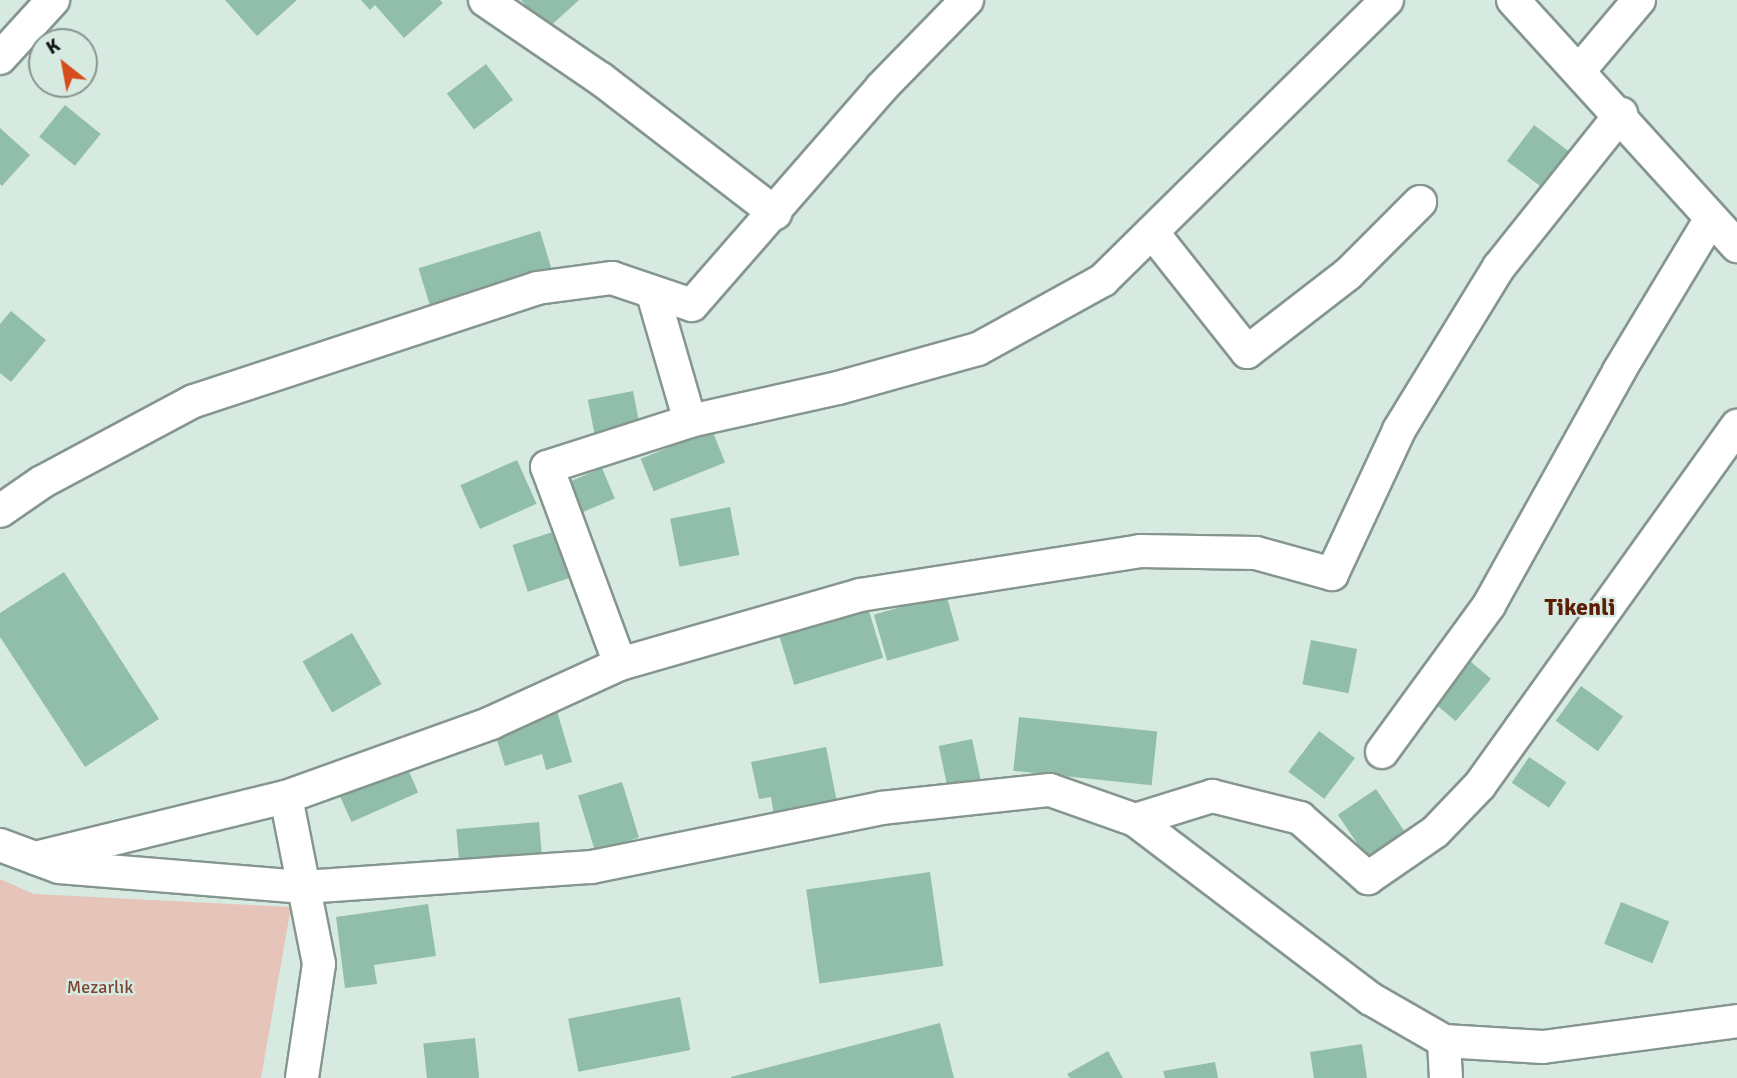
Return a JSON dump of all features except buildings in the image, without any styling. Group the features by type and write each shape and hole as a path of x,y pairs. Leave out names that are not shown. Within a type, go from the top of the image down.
{"street":[{"path":"0,58 53,0"},
{"path":"485,0 601,79 775,213"},
{"path":"0,511 42,482 194,401 392,333 537,288 612,278 692,305 775,213 882,87 967,0"},
{"path":"620,664 547,467 690,421 838,388 978,349 1103,280 1387,0"},
{"path":"1513,0 1621,114 1710,220 1737,246"},
{"path":"1579,71 1639,0"},
{"path":"35,858 286,797 491,723 620,664 860,595 1140,551 1256,553 1332,574 1399,430 1499,267 1621,114"},
{"path":"1153,232 1247,352 1348,274 1420,202"},
{"path":"1382,752 1489,605 1619,371 1710,220"},
{"path":"653,294 690,421"},
{"path":"1135,820 1212,796 1300,818 1368,878 1435,832 1479,785 1737,426"},
{"path":"0,845 59,867 304,887 592,867 881,808 1050,790 1135,820 1371,999 1444,1041 1543,1046 1737,1021"},
{"path":"286,797 319,964 302,1078"},
{"path":"1444,1041 1446,1078"}],"green space":[{"name":"Mezarlık","path":"0,879 34,894 291,907 261,1078 0,1078"}],"district":[{"name":"Tikenli","path":"1580,608"}]}
